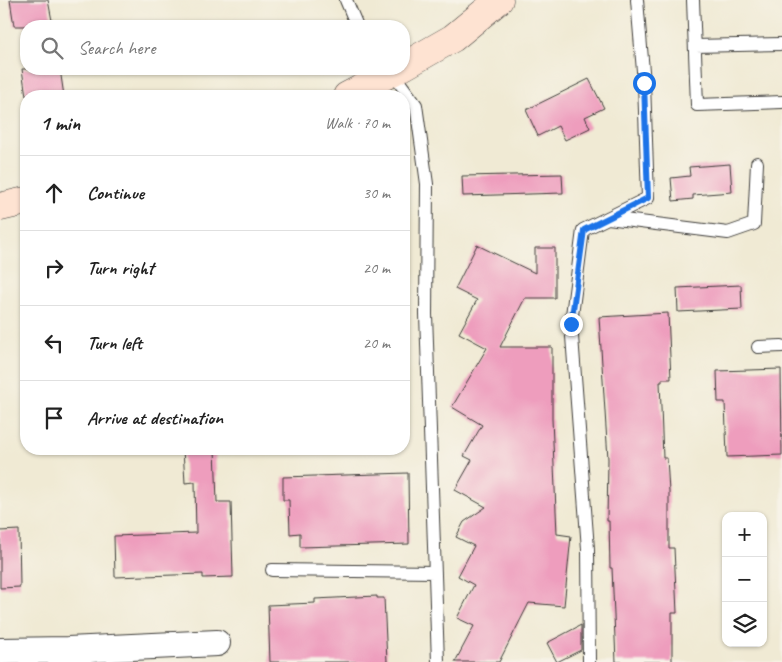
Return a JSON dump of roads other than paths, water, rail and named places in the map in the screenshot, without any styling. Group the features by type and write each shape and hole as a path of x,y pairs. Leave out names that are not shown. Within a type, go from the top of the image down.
{"main road":[{"path":"410,61 453,38 499,0"},
{"path":"358,90 385,75"},
{"path":"0,207 20,202"}],"street":[{"path":"0,651 68,656 217,643"}],"lane":[{"path":"346,0 354,20"},
{"path":"589,662 588,549 571,324 584,230 648,198 644,83 637,0"},
{"path":"693,0 697,105 782,102"},
{"path":"694,46 782,44"},
{"path":"399,75 408,90"},
{"path":"410,94 416,105 427,184 426,314 438,662"},
{"path":"608,218 728,233 754,224 756,163"},
{"path":"758,347 782,346"},
{"path":"272,570 435,572"}]}
